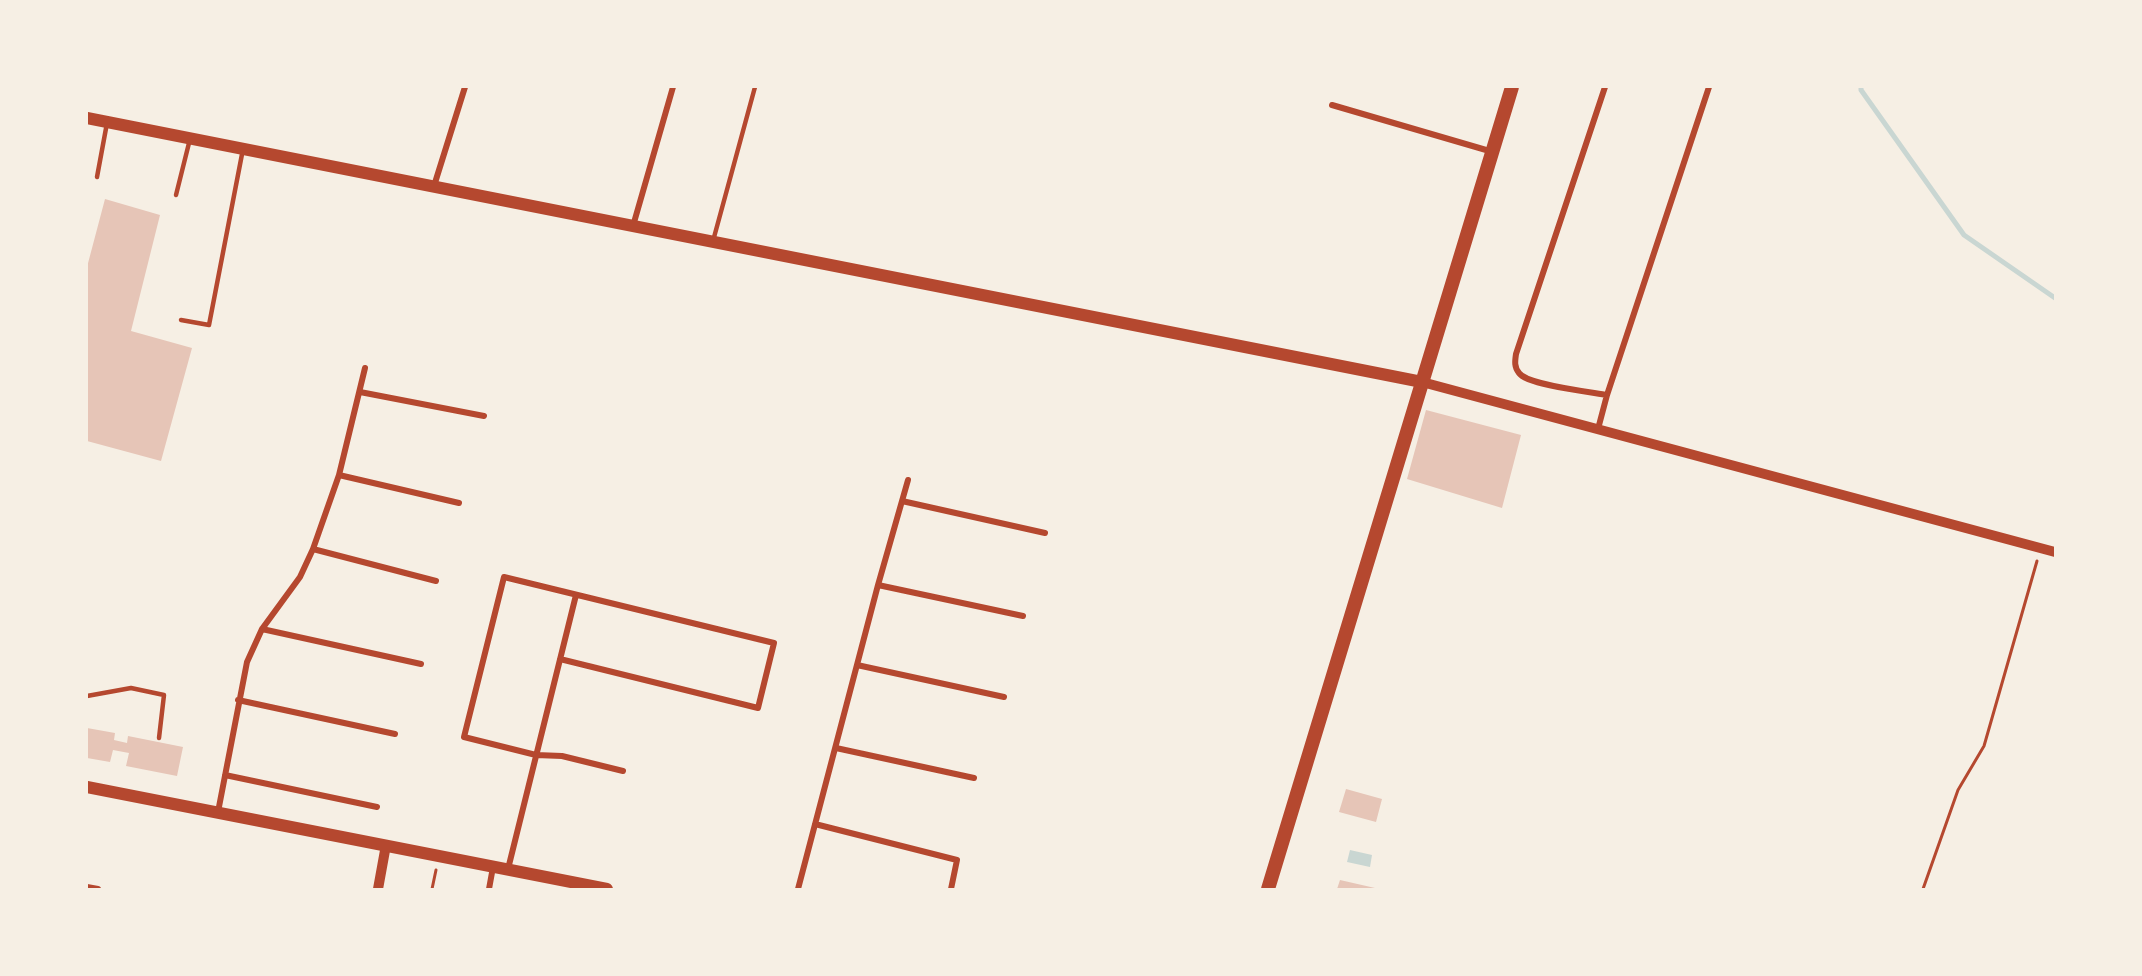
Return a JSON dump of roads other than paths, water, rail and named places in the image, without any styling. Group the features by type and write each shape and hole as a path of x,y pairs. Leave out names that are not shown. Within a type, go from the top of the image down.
{"main road":[{"path":"1268,889 1512,87"},
{"path":"87,118 1422,382"},
{"path":"87,788 607,889"}],"street":[{"path":"434,187 465,87"},
{"path":"633,226 673,87"},
{"path":"1605,87 1516,354 1515,364 1518,373 1525,378 1607,395"},
{"path":"1598,429 1607,395 1709,87"},
{"path":"1332,105 1493,152"},
{"path":"218,812 247,662 262,629 300,578 313,549 339,475 365,368"},
{"path":"1422,382 2055,552"},
{"path":"360,392 484,416"},
{"path":"339,475 459,503"},
{"path":"798,889 908,480"},
{"path":"902,501 1045,532"},
{"path":"313,549 436,580"},
{"path":"560,659 758,708 774,643 504,577 464,737 536,755 562,756 623,771"},
{"path":"879,585 1023,615"},
{"path":"508,869 576,595"},
{"path":"262,629 421,664"},
{"path":"857,665 1004,697"},
{"path":"238,700 395,734"},
{"path":"836,748 974,778"},
{"path":"225,775 376,807"},
{"path":"815,824 957,860 951,889"},
{"path":"378,889 386,845"},
{"path":"489,889 494,867"},
{"path":"87,887 98,889"}],"lane":[{"path":"713,242 755,87"},
{"path":"97,177 107,122"},
{"path":"176,195 190,138"},
{"path":"181,320 209,325 243,149"},
{"path":"87,696 131,688 164,695 159,738"}],"waterway":[{"path":"1861,87 1964,235 2055,298"}]}
